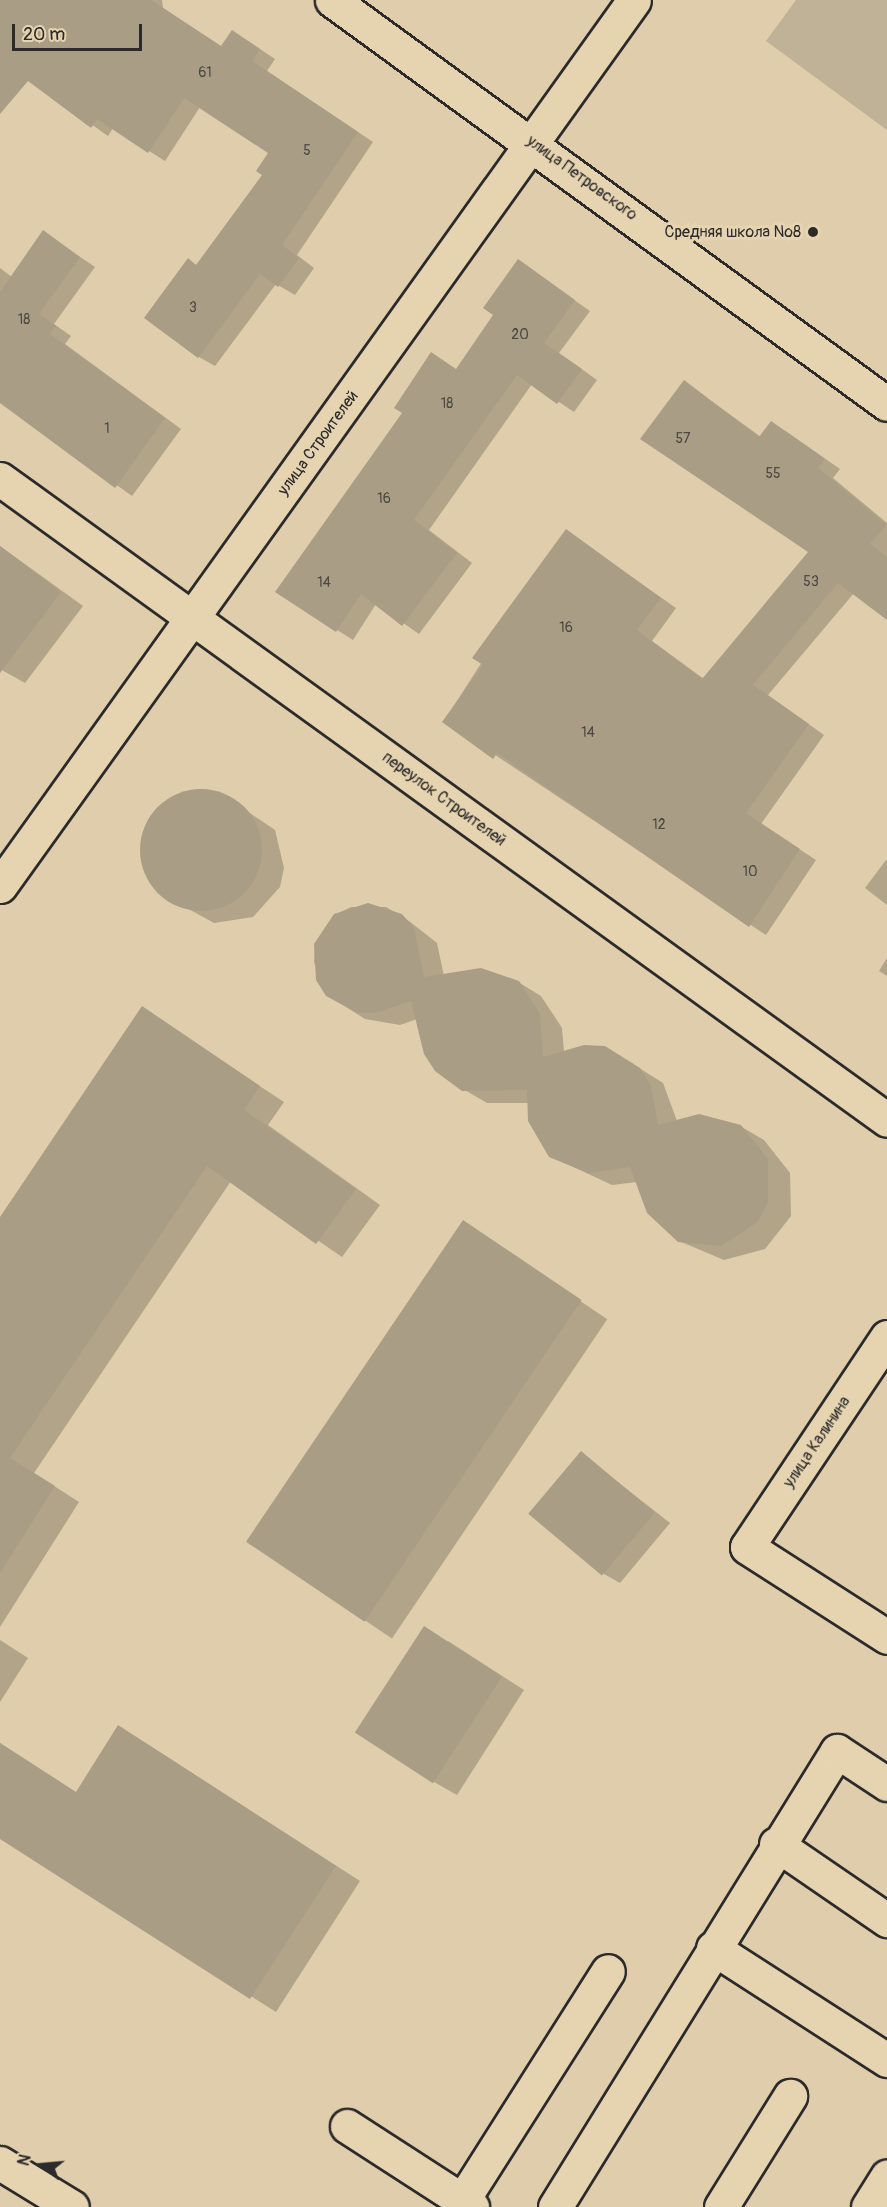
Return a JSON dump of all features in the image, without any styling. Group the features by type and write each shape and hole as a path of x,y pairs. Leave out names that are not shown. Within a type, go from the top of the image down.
{"street":[{"name":"улица Петровского","path":"332,0 534,143 887,404"},
{"name":"улица Строителей","path":"0,886 534,143 634,0"},
{"name":"переулок Строителей","path":"0,479 887,1120"},
{"name":"улица Калинина","path":"887,1337 747,1547 887,1637"},
{"path":"555,2207 776,1844 837,1750 887,1784"},
{"path":"776,1844 887,1920"},
{"path":"713,1948 887,2060"},
{"path":"347,2126 467,2204 608,1971"},
{"path":"721,2207 790,2096"},
{"path":"0,2163 72,2207"},
{"path":"868,2207 887,2177"}],"shaded area":[{"path":"796,0 887,0 887,130 766,41"}],"building":[{"path":"0,0 151,0 221,46 232,30 260,49 252,61 358,132 282,245 299,258 278,287 260,274 198,358 144,318 188,258 196,265 262,175 256,171 268,153 184,98 148,153 97,119 91,128 28,81 0,114"},
{"path":"43,230 80,257 39,314 56,326 50,334 165,418 115,488 0,403 0,292"},
{"path":"518,259 575,300 544,343 582,369 557,404 517,375 414,520 457,553 402,626 361,594 336,632 275,592 402,413 394,408 431,352 456,369 493,315 483,308"},
{"path":"684,380 759,437 771,421 825,459 818,468 887,525 870,544 887,557 887,620 838,583 753,685 809,724 746,813 800,849 749,927 497,753 493,759 442,722 483,665 472,658 566,529 661,598 637,630 702,679 808,552 640,439"},
{"path":"0,546 61,592 0,673"},
{"path":"201,789 224,794 235,799 244,807 252,816 257,827 262,850 257,873 252,884 244,893 235,901 224,906 201,911 178,906 167,901 158,893 150,884 145,873 140,850 145,827 150,816 158,807 167,799 178,794"},
{"path":"368,903 402,914 414,928 424,977 481,968 519,981 540,1014 543,1057 584,1045 605,1046 640,1068 651,1086 658,1125 699,1114 741,1125 768,1159 768,1202 758,1222 721,1246 678,1242 647,1213 630,1167 588,1173 549,1157 528,1121 527,1090 462,1091 435,1071 424,1054 411,1001 376,1013 358,1013 326,996 316,980 314,944 334,914"},
{"path":"142,1006 260,1086 244,1110 356,1189 316,1244 207,1166 10,1458 55,1486 0,1573 0,1217"},
{"path":"463,1220 582,1300 365,1622 246,1542"},
{"path":"581,1451 655,1513 602,1576 528,1514"},
{"path":"424,1626 502,1677 433,1783 355,1733"},
{"path":"118,1725 336,1866 250,1999 0,1839 0,1743 76,1792"}],"place":[{"name":"Средняя школа №8","path":"813,232"}]}
